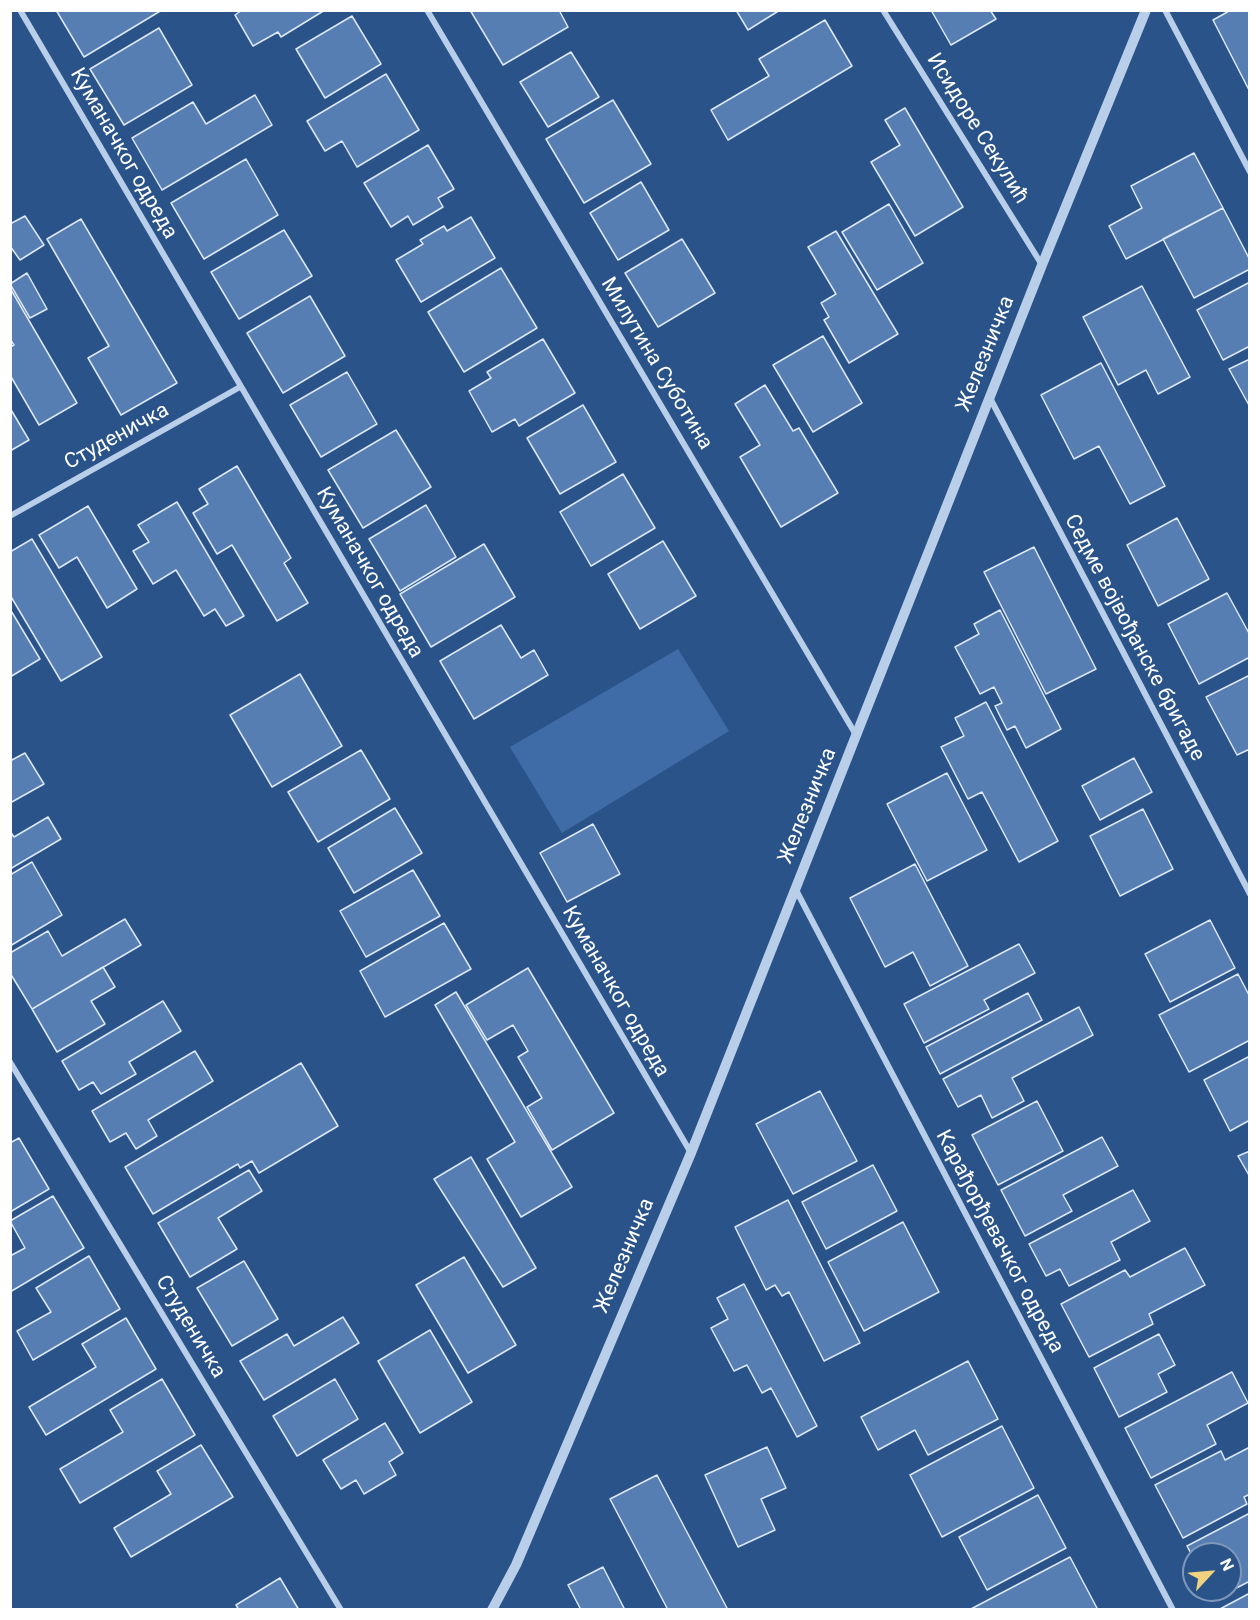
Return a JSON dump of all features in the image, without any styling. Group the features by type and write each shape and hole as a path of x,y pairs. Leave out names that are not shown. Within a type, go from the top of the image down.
{"street":[{"name":"Куманачког одреда","path":"20,10 691,1153"},
{"name":"Милутина Суботина","path":"427,10 857,735"},
{"name":"Исидоре Секулић","path":"883,10 1042,265"},
{"name":"Железничка","path":"492,1610 516,1565 691,1153 1042,265 1146,10"},
{"path":"1165,10 1250,172"},
{"name":"Студеничка","path":"10,516 240,387"},
{"name":"Седме војвођанске бригаде","path":"990,397 1250,894"},
{"name":"Карађорђевачког одреда","path":"796,889 1173,1610"},
{"name":"Студеничка","path":"10,1062 341,1610"}],"shaded area":[{"path":"678,649 729,731 562,833 510,747"}],"building":[{"path":"56,10 162,10 84,57"},
{"path":"242,10 325,10 281,37 278,32 253,46 235,15"},
{"path":"470,10 559,10 568,27 503,65"},
{"path":"736,10 780,10 748,30"},
{"path":"931,10 990,10 996,19 951,45"},
{"path":"1231,10 1250,10 1249,90 1213,20"},
{"path":"352,16 381,64 325,98 296,49"},
{"path":"825,20 852,66 728,140 711,110 769,76 759,59"},
{"path":"159,28 192,85 124,125 90,69"},
{"path":"571,52 599,97 548,127 520,82"},
{"path":"386,74 419,130 357,167 342,141 325,151 307,121"},
{"path":"255,95 272,125 162,190 132,138 193,102 206,124"},
{"path":"613,100 651,164 584,203 546,139"},
{"path":"905,108 963,207 915,236 871,162 900,145 885,120"},
{"path":"428,145 454,189 438,198 443,207 413,225 408,216 391,227 364,183"},
{"path":"1194,153 1223,208 1126,259 1109,226 1142,208 1131,186"},
{"path":"246,159 278,215 204,259 171,203"},
{"path":"641,182 669,230 618,260 590,213"},
{"path":"889,204 923,263 877,290 842,232"},
{"path":"1223,208 1250,260 1250,269 1194,298 1163,239"},
{"path":"25,216 44,245 20,260 10,246 10,224"},
{"path":"471,217 495,258 421,302 396,260 423,244 420,240 444,226 447,231"},
{"path":"81,219 177,383 121,415 88,358 109,346 47,239"},
{"path":"284,230 312,276 239,319 211,272"},
{"path":"836,231 898,334 849,363 824,320 829,317 821,303 836,294 808,247"},
{"path":"682,239 715,293 658,327 625,273"},
{"path":"501,268 537,328 464,372 428,312"},
{"path":"27,273 47,309 30,318 10,284"},
{"path":"1250,282 1250,346 1223,360 1197,310"},
{"path":"1142,286 1190,377 1158,394 1146,370 1118,385 1083,317"},
{"path":"10,288 77,403 39,425 10,375 10,347 14,345 10,339"},
{"path":"310,296 345,356 283,393 247,333"},
{"path":"823,336 862,403 813,432 773,365"},
{"path":"543,339 575,393 519,426 515,419 492,432 469,391 491,378 487,372"},
{"path":"1250,359 1250,407 1229,369"},
{"path":"1101,363 1165,486 1130,504 1099,446 1074,459 1041,395"},
{"path":"347,372 377,424 321,457 290,405"},
{"path":"765,385 793,431 799,428 838,493 781,527 740,457 760,445 735,404"},
{"path":"583,405 616,462 560,494 527,438"},
{"path":"10,408 29,440 10,451"},
{"path":"396,430 431,487 363,528 328,470"},
{"path":"237,466 291,558 284,563 308,603 277,621 232,545 217,554 193,513 208,504 199,489"},
{"path":"623,474 655,528 591,566 560,512"},
{"path":"177,502 244,616 226,626 215,609 204,616 176,570 153,584 133,551 149,542 138,525"},
{"path":"426,505 456,557 400,591 369,539"},
{"path":"88,506 137,589 107,608 77,557 59,568 39,535"},
{"path":"1177,518 1209,579 1158,606 1127,545"},
{"path":"32,539 102,657 61,681 10,595 10,552"},
{"path":"663,541 696,596 640,629 608,574"},
{"path":"484,544 515,597 431,647 400,594"},
{"path":"1034,547 1096,669 1046,694 984,572"},
{"path":"1227,593 1250,635 1250,657 1199,684 1168,624"},
{"path":"10,609 40,659 10,677"},
{"path":"1000,610 1061,729 1026,748 1015,726 1007,730 995,706 1002,703 994,687 980,694 955,647 979,634 974,624"},
{"path":"501,625 521,658 534,650 548,675 474,719 440,661"},
{"path":"300,674 342,746 272,787 230,715"},
{"path":"1250,675 1250,749 1237,755 1206,697"},
{"path":"986,702 1058,841 1019,862 982,792 968,799 941,747 964,736 955,718"},
{"path":"361,750 390,799 318,842 288,792"},
{"path":"25,753 44,784 10,803 10,761"},
{"path":"1134,758 1152,792 1100,820 1082,786"},
{"path":"947,773 987,850 927,881 887,804"},
{"path":"395,808 422,853 354,893 328,848"},
{"path":"1143,809 1173,869 1120,896 1090,836"},
{"path":"48,817 61,839 10,869 10,831 14,837"},
{"path":"593,824 620,874 567,902 540,853"},
{"path":"32,862 62,915 10,946 10,875"},
{"path":"915,864 968,966 930,986 913,952 885,967 850,898"},
{"path":"413,870 440,916 366,957 340,911"},
{"path":"125,919 141,945 32,1009 10,973 10,953 48,931 62,956"},
{"path":"1210,920 1235,968 1170,1002 1145,954"},
{"path":"444,923 471,969 385,1017 360,971"},
{"path":"1019,944 1035,973 984,1000 989,1009 924,1043 904,1004"},
{"path":"103,967 115,987 91,1001 105,1024 57,1052 32,1009"},
{"path":"528,968 614,1113 552,1150 527,1107 542,1098 518,1057 528,1051 513,1025 487,1040 466,1005"},
{"path":"1238,974 1250,997 1250,1040 1189,1072 1159,1015"},
{"path":"456,992 572,1187 521,1217 487,1159 515,1142 435,1005"},
{"path":"1028,993 1042,1020 940,1074 926,1047"},
{"path":"163,1001 181,1031 129,1062 136,1074 101,1094 93,1082 79,1090 62,1061"},
{"path":"1079,1007 1093,1035 1012,1078 1024,1101 992,1118 981,1095 958,1107 943,1079"},
{"path":"195,1051 213,1081 148,1120 157,1136 136,1149 126,1133 110,1142 92,1111"},
{"path":"1250,1056 1250,1120 1230,1131 1204,1080"},
{"path":"301,1063 338,1126 259,1173 252,1161 240,1168 238,1164 153,1214 125,1167"},
{"path":"820,1091 857,1161 793,1194 756,1124"},
{"path":"1037,1101 1063,1151 998,1185 972,1135"},
{"path":"1102,1137 1118,1166 1063,1195 1072,1211 1025,1236 1001,1190"},
{"path":"19,1138 49,1189 10,1212 10,1143"},
{"path":"1250,1151 1250,1177 1238,1156"},
{"path":"471,1157 536,1268 503,1287 434,1179"},
{"path":"873,1165 897,1211 826,1249 802,1202"},
{"path":"249,1170 262,1191 218,1218 237,1249 190,1277 158,1223"},
{"path":"1133,1190 1150,1221 1111,1242 1120,1260 1069,1286 1060,1269 1046,1276 1029,1244"},
{"path":"53,1196 84,1248 10,1292 10,1256 25,1248 10,1221"},
{"path":"788,1200 860,1343 824,1361 789,1292 782,1296 775,1285 766,1290 735,1227"},
{"path":"903,1222 939,1292 864,1331 828,1262"},
{"path":"1185,1248 1205,1285 1149,1314 1153,1324 1089,1357 1061,1304 1125,1270 1130,1277"},
{"path":"89,1256 120,1309 33,1360 17,1331 51,1312 36,1288"},
{"path":"464,1257 516,1345 468,1373 416,1285"},
{"path":"244,1261 278,1319 232,1346 197,1288"},
{"path":"744,1284 817,1426 797,1437 771,1388 762,1393 747,1365 734,1371 711,1328 728,1319 717,1298"},
{"path":"343,1317 359,1343 264,1400 240,1361 287,1334 294,1346"},
{"path":"126,1318 156,1369 46,1435 29,1407 96,1367 82,1344"},
{"path":"430,1330 472,1402 420,1433 378,1361"},
{"path":"1159,1334 1175,1365 1158,1374 1167,1392 1119,1417 1094,1368"},
{"path":"968,1361 998,1419 928,1455 915,1430 878,1450 861,1417"},
{"path":"1232,1372 1248,1403 1207,1425 1216,1444 1151,1478 1125,1428"},
{"path":"162,1379 195,1435 80,1503 60,1469 123,1432 110,1410"},
{"path":"335,1379 358,1419 297,1456 273,1416"},
{"path":"385,1423 403,1453 389,1462 396,1475 364,1494 356,1480 341,1489 323,1460"},
{"path":"1002,1426 1034,1488 942,1537 910,1475"},
{"path":"201,1445 233,1497 131,1557 114,1528 171,1494 157,1471"},
{"path":"767,1447 786,1488 761,1499 775,1530 738,1547 705,1475"},
{"path":"1250,1447 1250,1494 1244,1497 1247,1504 1183,1538 1155,1485 1221,1451 1225,1460"},
{"path":"657,1475 728,1610 668,1610 610,1499"},
{"path":"1038,1495 1066,1548 987,1590 959,1537"},
{"path":"1250,1513 1250,1581 1242,1585 1242,1542 1195,1542"},
{"path":"1070,1557 1098,1610 969,1610"},
{"path":"603,1567 625,1610 581,1610 568,1585"},
{"path":"280,1578 299,1610 239,1610 236,1605"},
{"path":"1250,1593 1250,1610 1220,1609 1233,1602 1242,1602 1242,1597"}]}
